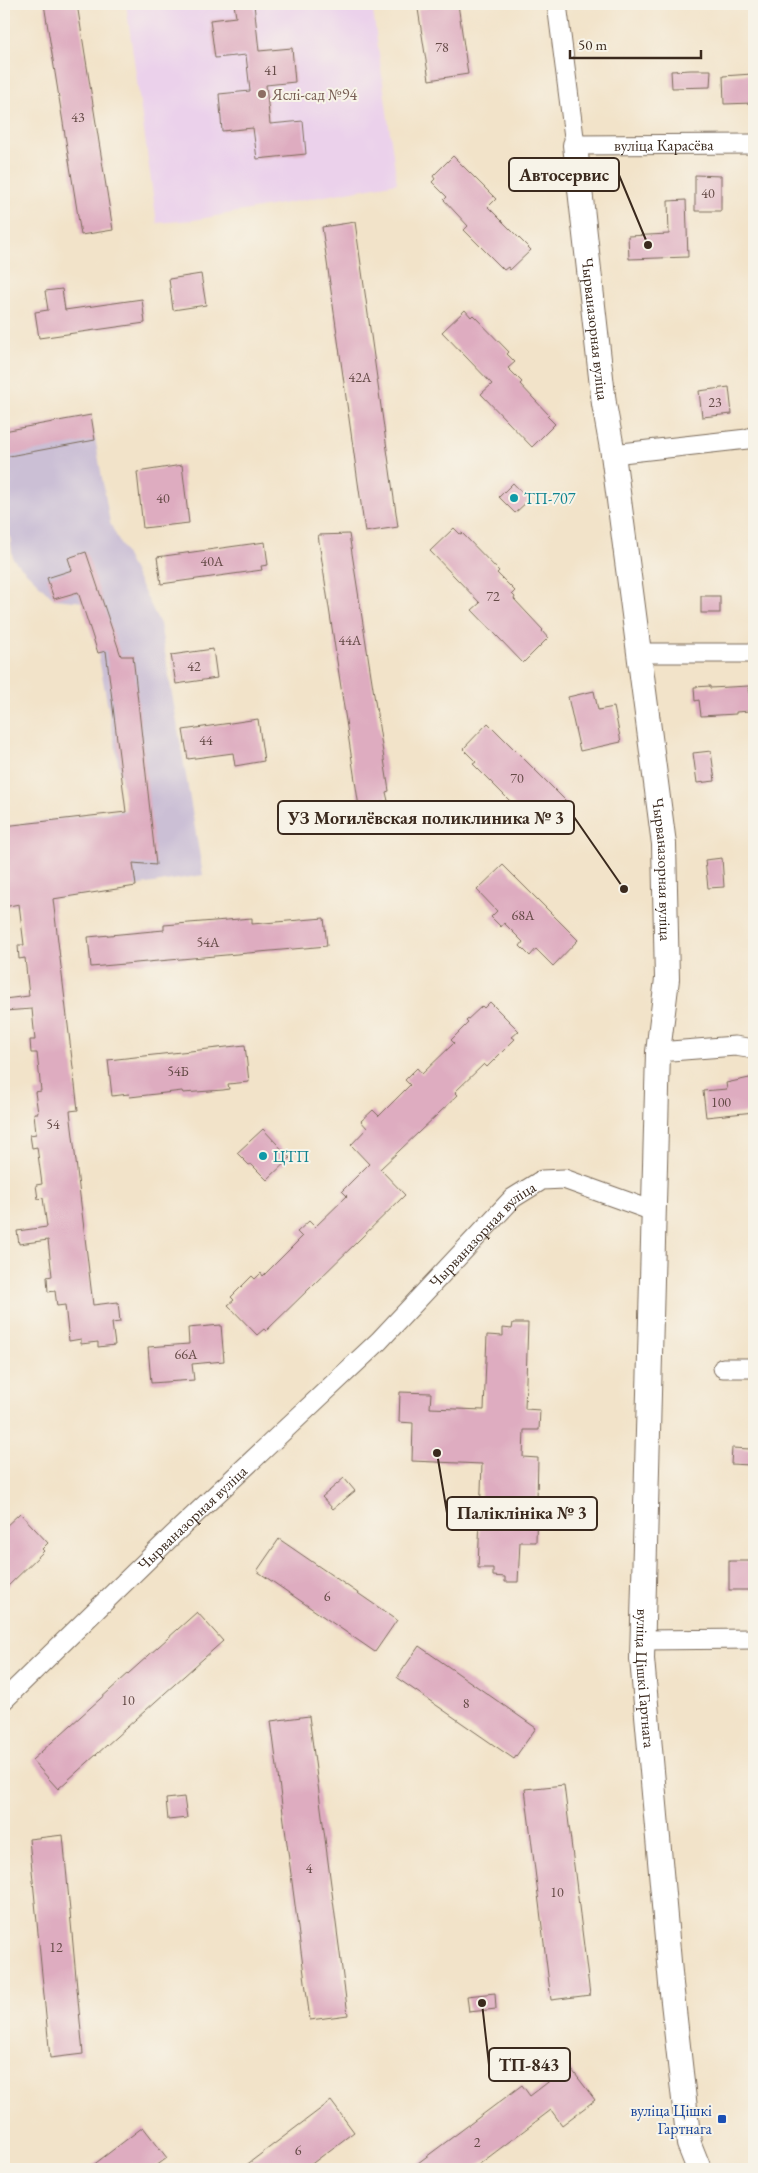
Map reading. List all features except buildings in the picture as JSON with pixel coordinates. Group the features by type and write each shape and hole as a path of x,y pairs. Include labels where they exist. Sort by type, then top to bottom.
{"street":[{"name":"Чырваназорная вуліца","path":"4,1700 179,1529 379,1340 513,1198 542,1180 564,1179 654,1210 658,1052 667,979 664,844 614,454 604,404 557,4"},
{"name":"вуліца Карасёва","path":"575,146 754,144"},
{"path":"614,454 747,440 754,436"},
{"path":"639,653 754,653"},
{"path":"658,1052 735,1046 754,1049"},
{"name":"вуліца Цішкі Гартнага","path":"654,1210 642,1659 671,1984 689,2144 699,2169"},
{"path":"723,1368 754,1368"},
{"path":"642,1640 754,1639"},
{"name":"вуліца Цішкі Гартнага","path":"684,2169 689,2144"}],"shaded area":[{"name":"Яслі-сад №94","path":"126,4 372,4 397,183 194,220 157,223"},
{"path":"91,415 110,523 160,624 203,875 4,907 4,826 127,810 98,653 84,602 54,599 13,559 4,491 4,431"}],"place":[{"name":"Яслі-сад №94","path":"262,94"},
{"name":"Автосервис","path":"648,245"},
{"name":"ТП-707","path":"514,498"},
{"name":"УЗ Могилёвская поликлиника № 3","path":"624,889"},
{"name":"ЦТП","path":"263,1156"},
{"name":"Паліклініка № 3","path":"437,1453"},
{"name":"ТП-843","path":"482,2003"},
{"name":"вуліца Цішкі Гартнага","path":"722,2119"}]}
